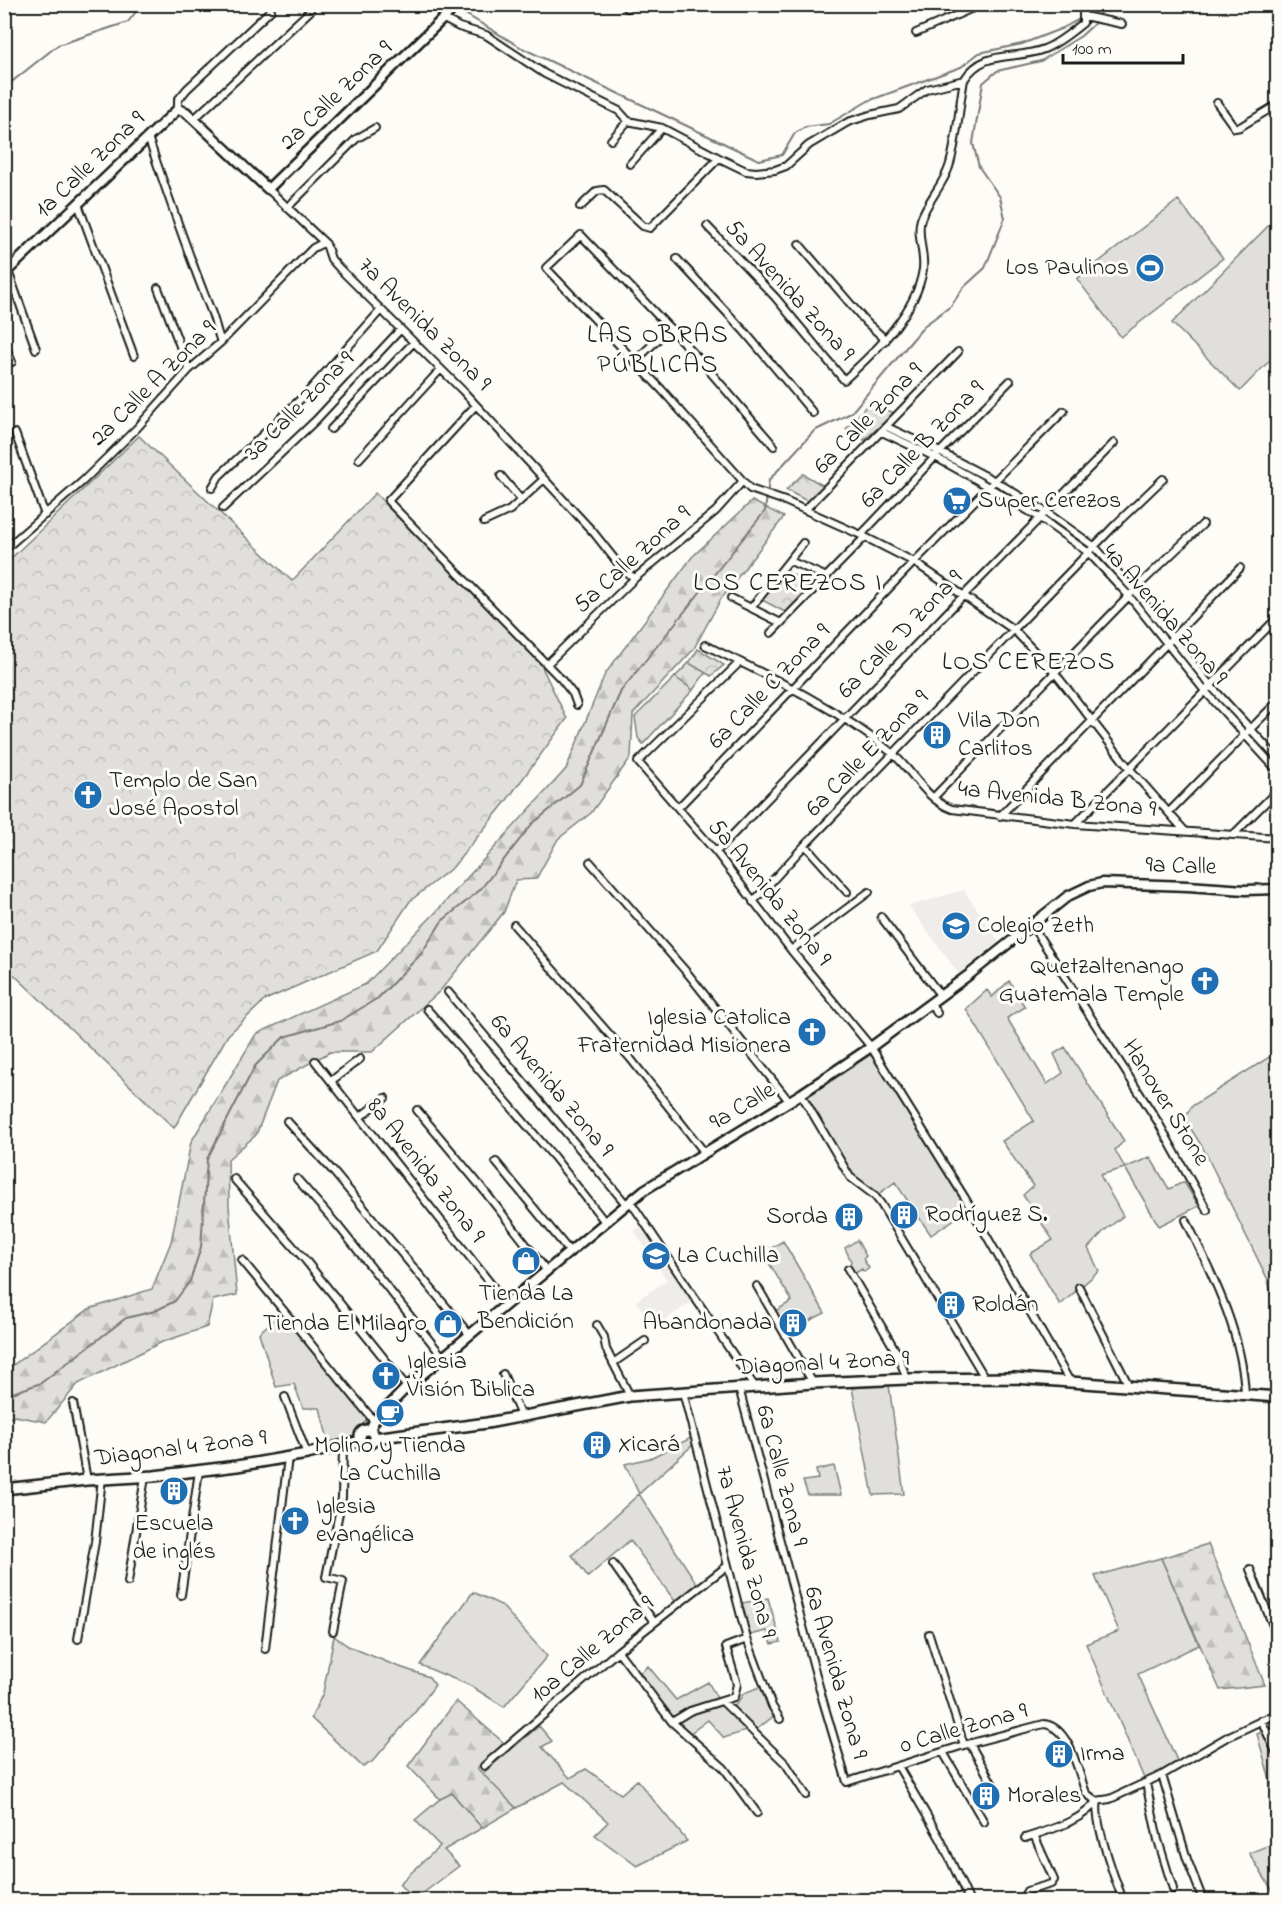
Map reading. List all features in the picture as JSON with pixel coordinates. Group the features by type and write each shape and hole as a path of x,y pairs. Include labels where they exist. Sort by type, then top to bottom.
{"main road":[{"name":"Diagonal 4 Zona 9","path":"4,1490 102,1478 145,1477 237,1466 307,1454 361,1441 367,1444 372,1443 372,1434 487,1423 630,1396 683,1392 813,1383 985,1378 1069,1380 1278,1397"}],"street":[{"name":"2a Calle Zona 9","path":"268,189 458,4"},
{"path":"916,33 982,4"},
{"path":"178,109 178,100 187,89 271,10"},
{"path":"194,119 310,11"},
{"path":"799,244 866,322 886,340 920,282 924,257 920,222 950,164 964,80 971,70 988,60 1045,49 1080,25 1084,13 1122,24"},
{"path":"445,17 459,27 486,35 525,63 619,111 628,121 662,128 751,172 781,168 809,145 848,123 862,117 899,109 927,89 964,80"},
{"path":"1217,103 1235,128 1278,104"},
{"name":"7a Avenida Zona 9","path":"178,109 194,119 326,244 331,259 380,311 476,405 594,533 624,571 634,578"},
{"name":"1a Calle Zona 9","path":"6,273 178,109"},
{"path":"611,140 628,121"},
{"path":"287,208 356,139 375,128"},
{"path":"630,164 662,128"},
{"path":"148,137 174,208 180,235 221,342"},
{"path":"580,207 597,191 604,190 648,228 719,158"},
{"path":"78,204 134,356"},
{"name":"5a Avenida Zona 9","path":"707,226 775,297 844,380 886,340"},
{"path":"774,446 670,328 581,236 546,268 750,489 785,501 914,562 1014,630 1055,673 1129,768 1184,830"},
{"name":"2a Calle A Zona 9","path":"4,550 45,515 137,428 189,370 221,342 313,248 326,244"},
{"path":"677,260 744,331 813,413"},
{"path":"6,273 36,349"},
{"path":"158,288 189,370"},
{"path":"212,488 219,476 307,393 380,311"},
{"path":"635,362 670,328"},
{"name":"3a Calle Zona 9","path":"223,508 316,420 400,330"},
{"path":"4,342 12,362"},
{"path":"331,429 413,343"},
{"name":"6a Calle Zona 9","path":"805,510 958,352"},
{"path":"359,459 440,370"},
{"name":"6a Calle B Zona 9","path":"771,633 827,577 934,457 1010,381"},
{"path":"476,405 388,501 547,664 568,687 577,705"},
{"name":"6a Calle C Zona 9","path":"678,808 914,562 1064,411"},
{"name":"4a Avenida Zona 9","path":"885,429 940,452 995,481 1046,512 1095,547 1134,590 1204,690 1278,771"},
{"name":"4a Avenida Zona 9","path":"885,429 989,486 1040,518 1089,553 1278,759"},
{"path":"15,433 45,515"},
{"name":"6a Calle D Zona 9","path":"716,852 1114,443"},
{"path":"501,476 521,500"},
{"path":"483,522 505,513 544,479"},
{"name":"6a Calle E Zona 9","path":"753,902 893,754 1163,479"},
{"name":"5a Calle Zona 9","path":"547,664 634,578 716,511 742,482"},
{"path":"934,797 1134,590 1203,524"},
{"path":"751,608 803,543"},
{"path":"790,561 827,577"},
{"path":"1000,816 1240,568"},
{"path":"731,598 781,622"},
{"path":"1076,824 1204,690 1278,617"},
{"name":"4a Avenida B Zona 9","path":"705,645 794,689 844,720 893,754 934,797 952,809 1076,824 1278,838"},
{"name":"5a Avenida Zona 9","path":"740,662 639,762 716,852 791,950 871,1047 964,1198 1069,1380"},
{"path":"1169,812 1278,701"},
{"path":"1233,835 1278,790"},
{"path":"805,845 848,892"},
{"path":"590,862 690,975 789,1101"},
{"name":"9a Calle","path":"372,1434 374,1421 407,1387 628,1202 801,1094 871,1047 1068,896 1097,884 1188,886 1263,891 1278,889"},
{"path":"791,950 869,892"},
{"path":"881,917 940,995"},
{"name":"Hanover Stone","path":"1031,924 1158,1122 1207,1210"},
{"path":"514,925 630,1058 705,1153"},
{"name":"6a Avenida Zona 9","path":"448,992 628,1202 755,1387"},
{"path":"930,1003 936,1013"},
{"path":"427,1009 554,1157 605,1222"},
{"path":"331,1081 360,1059"},
{"name":"8a Avenida Zona 9","path":"315,1061 506,1303"},
{"path":"801,1094 850,1177 881,1204 985,1378"},
{"path":"360,1118 385,1098"},
{"path":"417,1110 483,1188 547,1270"},
{"path":"287,1121 332,1170 469,1334"},
{"path":"496,1162 570,1252"},
{"path":"234,1179 306,1261 407,1387"},
{"path":"297,1179 339,1227 443,1356"},
{"path":"1186,1220 1211,1273 1230,1322 1241,1359 1245,1395"},
{"path":"242,1260 374,1421"},
{"path":"848,1269 897,1353 907,1379"},
{"path":"757,1286 813,1383"},
{"path":"1079,1287 1129,1386"},
{"path":"597,1325 630,1396"},
{"path":"614,1363 645,1341"},
{"path":"503,1374 521,1416"},
{"name":"6a Calle Zona 9","path":"739,1388 788,1573"},
{"name":"7a Avenida Zona 9","path":"683,1392 747,1639 772,1706 780,1719"},
{"path":"285,1397 307,1454"},
{"path":"73,1403 87,1480"},
{"path":"333,1631 343,1581 326,1576 342,1498 343,1445"},
{"path":"265,1649 288,1457"},
{"path":"181,1595 199,1471"},
{"path":"128,1582 145,1477"},
{"path":"78,1639 95,1542 102,1478"},
{"path":"613,1564 654,1622"},
{"name":"10a Calle Zona 9","path":"484,1766 618,1651 727,1566"},
{"path":"1250,1569 1278,1638"},
{"name":"6a Avenida Zona 9","path":"788,1573 847,1782"},
{"path":"929,1634 967,1745 998,1792"},
{"path":"672,1722 706,1704 733,1698 737,1690 726,1647 747,1639"},
{"path":"618,1651 672,1722 724,1768 757,1813"},
{"path":"723,1702 786,1764 806,1795"},
{"path":"1024,1838 1063,1824 1085,1812 1097,1801 1146,1783 1227,1737 1278,1713"},
{"path":"1261,1720 1278,1756"},
{"name":"0 Calle Zona 9","path":"847,1782 967,1745 1036,1726 1051,1725 1064,1736 1086,1793 1097,1801"},
{"path":"943,1752 984,1822"},
{"path":"898,1767 941,1840 969,1900"},
{"path":"1162,1775 1203,1900"},
{"path":"1146,1783 1173,1889"},
{"path":"1097,1801 1096,1810 1107,1855 1123,1900"},
{"path":"1025,1900 1024,1896 1027,1892 1051,1884 1054,1880 1034,1835"}],"shaded area":[{"name":"Colegio Zeth","path":"964,890 1001,945 961,977 909,906"},
{"name":"La Cuchilla","path":"642,1226 692,1302 654,1327 636,1301 667,1280 634,1231"}],"green space":[{"name":"Los Paulinos","path":"1178,200 1223,258 1121,337 1077,279"},
{"path":"1275,219 1278,221 1277,353 1240,391 1172,323"},
{"path":"868,404 895,413 864,440 846,429"},
{"path":"139,436 292,581 375,493 539,661 567,719 504,804 453,867 410,901 377,951 265,1000 228,1035 174,1128 4,965 5,564"},
{"path":"803,474 824,486 809,502 786,490"},
{"path":"752,501 784,517 721,599 693,650 633,714 631,757 591,813 558,839 536,879 516,880 504,912 440,991 372,1052 330,1052 277,1081 256,1135 228,1159 229,1206 237,1295 213,1300 207,1327 162,1342 78,1384 46,1422 15,1416 5,1420 5,1371 89,1309 152,1289 171,1242 191,1142 256,1034 366,984 436,912 566,769 605,674 692,557"},
{"path":"787,572 814,584 787,613 762,600"},
{"path":"698,649 724,665 711,676 689,663"},
{"path":"689,663 706,672 693,690 675,677"},
{"path":"675,677 693,690 643,744 638,738 635,717"},
{"path":"1009,981 1025,1007 1007,1018 1047,1084 1063,1073 1054,1054 1065,1047 1124,1141 1115,1150 1125,1168 1100,1175 1123,1216 1088,1248 1099,1271 1060,1305 1030,1254 1053,1240 1023,1195 1033,1186 1002,1141 1034,1121 966,1009 987,990 992,997"},
{"path":"870,1051 968,1210 931,1235 895,1182 877,1195 853,1178 805,1096"},
{"path":"1277,1052 1277,1322 1268,1280 1203,1148 1184,1118 1192,1106"},
{"path":"1150,1157 1169,1189 1184,1182 1199,1206 1159,1226 1125,1168"},
{"path":"857,1240 866,1256 863,1259 869,1268 852,1275 848,1269 851,1261 845,1248"},
{"path":"783,1241 825,1313 803,1324 799,1314 779,1325 772,1313 792,1301 763,1253"},
{"path":"281,1313 367,1419 354,1438 329,1444 320,1408 303,1408 294,1384 276,1387 259,1333"},
{"path":"889,1385 904,1494 873,1495 852,1388"},
{"path":"695,1436 696,1442 639,1494 625,1464 650,1458"},
{"path":"834,1466 841,1495 808,1495 803,1481 818,1479 816,1470"},
{"path":"639,1494 699,1587 677,1604 630,1540 588,1577 572,1555"},
{"path":"1208,1544 1265,1685 1220,1690 1161,1558"},
{"path":"1161,1558 1199,1645 1138,1674 1179,1765 1146,1783 1086,1644 1119,1631 1095,1576"},
{"path":"473,1592 501,1605 547,1656 504,1707 471,1686 420,1665"},
{"path":"768,1598 781,1642 772,1644 767,1631 746,1636 737,1604"},
{"path":"334,1636 348,1646 429,1677 435,1685 372,1762 363,1767 311,1718 323,1693"},
{"path":"648,1666 676,1700 708,1682 718,1700 672,1720 637,1675"},
{"path":"762,1686 774,1716 757,1729 734,1707 744,1693"},
{"path":"456,1701 504,1743 477,1768 516,1808 482,1828 452,1793 440,1799 408,1766"},
{"path":"721,1704 749,1730 724,1738 708,1720 689,1734 675,1722 684,1715"},
{"path":"539,1726 552,1741 542,1747 570,1778 586,1769 621,1794 637,1780 687,1841 637,1866 595,1835 608,1822 564,1782 516,1808 482,1774"},
{"path":"1262,1732 1277,1764 1277,1804 1257,1734"},
{"path":"452,1793 482,1828 444,1850 459,1866 414,1900 399,1884 440,1846 415,1820 440,1799"},
{"path":"1277,1842 1277,1898 1249,1853"}],"waterway":[{"path":"4,88 58,45 128,22 142,4"},
{"path":"1086,15 1104,5"},
{"path":"4,1396 41,1383 126,1318 155,1311 175,1301 190,1281 201,1247 207,1159 255,1066 284,1037 340,1021 378,998 421,954 442,921 480,890 532,824 580,785 621,691 765,511 769,480 814,431 851,413 925,325 951,306 963,288 985,268 1005,218 1000,197 979,167 973,143 983,83 997,71 1041,61 1081,36 1094,24 1104,5"},
{"path":"458,6 467,15 522,48 759,160 782,155 795,133 805,127 829,124 868,101 961,67 979,53 1022,44 1063,28 1081,18"}],"place":[{"name":"Los Paulinos","path":"1150,268"},
{"name":"Super Cerezos","path":"957,501"},
{"name":"Vila Don Carlitos","path":"937,735"},
{"name":"Templo de San José Apostol","path":"88,795"},
{"name":"Colegio Zeth","path":"956,926"},
{"name":"Quetzaltenango Guatemala Temple","path":"1205,981"},
{"name":"Iglesia Catolica Fraternidad Misionera","path":"812,1032"},
{"name":"Rodríguez S.","path":"904,1215"},
{"name":"Sorda","path":"849,1217"},
{"name":"La Cuchilla","path":"656,1256"},
{"name":"Tienda La Bendición","path":"526,1261"},
{"name":"Roldán","path":"951,1305"},
{"name":"Abandonada","path":"793,1323"},
{"name":"Tienda El Milagro","path":"448,1324"},
{"name":"Iglesia Visión Biblica","path":"386,1376"},
{"name":"Molino y Tienda La Cuchilla","path":"390,1413"},
{"name":"Xicará","path":"597,1445"},
{"name":"Escuela de inglés","path":"174,1491"},
{"name":"Iglesia evangélica","path":"295,1521"},
{"name":"Irma","path":"1059,1754"},
{"name":"Morales","path":"986,1796"}],"district":[{"name":"LAS OBRAS PÚBLICAS","path":"658,351"},
{"name":"LOS CEREZOS I","path":"788,584"},
{"name":"LOS CEREZOS","path":"1029,663"}]}
